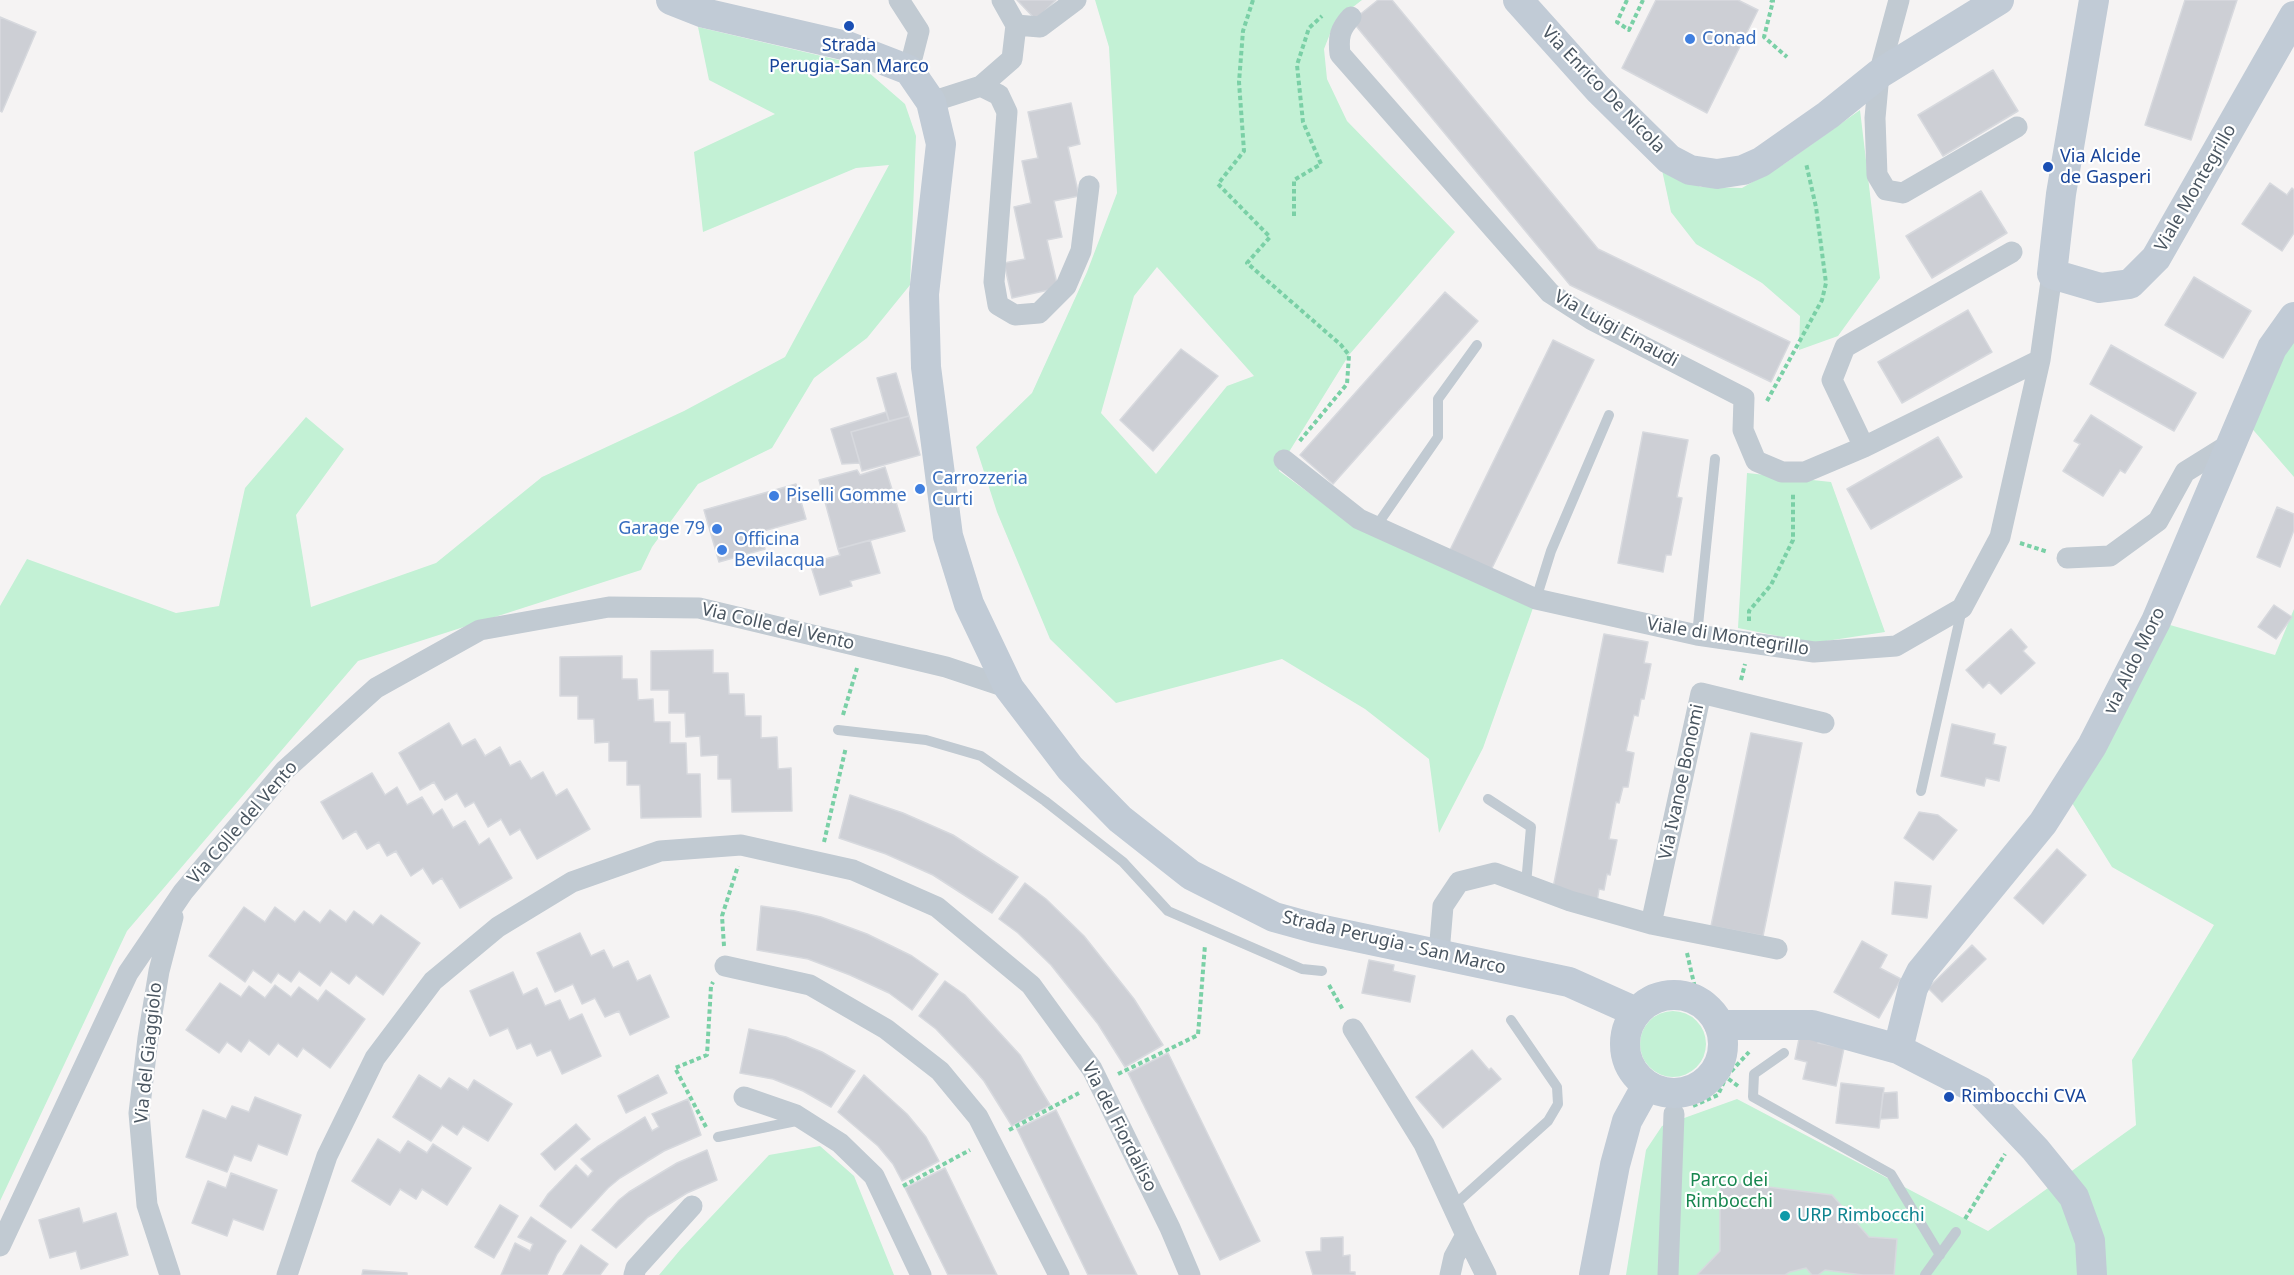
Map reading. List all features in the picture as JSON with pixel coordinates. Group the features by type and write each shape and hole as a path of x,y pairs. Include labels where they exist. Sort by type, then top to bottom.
{"street":[{"path":"671,0 704,13 847,46 909,70 919,31 899,0"},
{"path":"931,102 981,86 1012,59 1016,25 1002,0"},
{"path":"1016,25 1040,27 1076,0"},
{"name":"Via Enrico De Nicola","path":"1518,0 1598,89 1669,159 1690,170 1717,174 1743,170 1761,162 1799,136 1879,74 1999,0"},
{"path":"1899,0 1879,74 1875,118 1876,175 1886,189 1903,193 2017,127"},
{"path":"1962,608 2000,537 2040,360 2061,194 2094,0"},
{"name":"Via Luigi Einaudi","path":"1351,16 1341,28 1338,41 1340,54 1550,293 1592,320 1744,398 1743,430 1756,461 1782,472"},
{"name":"Viale Montegrillo","path":"2052,274 2100,288 2130,284 2156,258 2294,16"},
{"name":"Strada Perugia - San Marco","path":"909,70 931,102 941,144 924,294 926,367 948,536 969,604 1009,688 1070,768 1120,819 1191,875 1274,917 1314,928 1569,982 1636,1012"},
{"path":"981,86 999,95 1007,112 994,282 998,305 1015,315 1039,313 1066,286 1081,251 1089,186"},
{"path":"1864,447 1832,380 1845,347 2012,252"},
{"name":"via Aldo Moro","path":"1898,1049 1908,1003 1921,972 2043,823 2092,746 2156,621 2271,348 2294,317"},
{"path":"1782,472 1804,472 1864,447 2040,360"},
{"path":"2067,558 2110,556 2158,521 2185,472 2230,444"},
{"name":"Viale di Montegrillo","path":"1284,460 1359,519 1375,528 1536,599 1697,635 1814,652 1896,645 1962,608"},
{"name":"Via Colle del Vento","path":"0,1246 128,973 177,902 285,770 376,688 480,630 609,607 699,608 946,667 1009,688"},
{"name":"Via Ivanoe Bonomi","path":"1651,924 1701,693 1824,723"},
{"name":"Via del Fiordaliso","path":"287,1275 327,1156 375,1058 433,981 498,927 572,882 660,852 744,845 853,870 937,907 1031,985 1092,1069 1170,1228 1190,1275"},
{"path":"1438,953 1443,906 1459,882 1495,873 1570,901 1651,924 1777,949"},
{"name":"Via del Giaggiolo","path":"170,1275 147,1205 139,1113 159,971 177,902"},
{"path":"725,966 810,985 886,1029 940,1071 978,1118 1059,1275"},
{"path":"1665,995 1682,995 1698,1001 1711,1011 1719,1025 1723,1040 1716,1070 1692,1089 1677,1093 1661,1091 1647,1085 1635,1073 1627,1059 1624,1042 1627,1026 1636,1012 1649,1001 1665,995"},
{"path":"1719,1025 1812,1025 1898,1049 1980,1091 2035,1149 2074,1197 2090,1241 2092,1275"},
{"path":"1353,1029 1424,1144 1486,1275"},
{"path":"1594,1275 1615,1165 1627,1121 1647,1085"},
{"path":"744,1097 796,1114 840,1143 874,1176 921,1275"},
{"path":"1668,1275 1674,1114"},
{"path":"634,1275 636,1268 692,1206"},
{"path":"1450,1275 1454,1257 1466,1235"}],"lane":[{"path":"1375,528 1438,437 1438,399 1477,345"},
{"path":"1536,599 1551,551 1609,416"},
{"path":"1697,635 1715,459"},
{"path":"1921,791 1962,608"},
{"path":"838,730 926,740 981,756 1045,801 1123,862 1168,911 1302,969 1322,971"},
{"path":"1488,799 1532,827 1526,884"},
{"path":"1452,1207 1548,1121 1558,1104 1557,1087 1511,1020"},
{"path":"1784,1053 1754,1074 1753,1097 1892,1174 1940,1255"},
{"path":"718,1137 804,1119"},
{"path":"1925,1275 1956,1232"}],"path":[{"path":"1253,0 1243,31 1239,82 1244,151 1218,184 1270,237 1247,263 1341,345 1349,355 1347,384 1284,460"},
{"path":"1627,0 1617,22 1629,30 1643,0"},
{"path":"1770,0 1773,2 1764,37 1787,57"},
{"path":"1294,216 1294,180 1321,164 1303,122 1297,65 1310,28 1323,14"},
{"path":"1747,439 1822,300 1826,282 1816,207 1799,136"},
{"path":"1736,701 1750,643 1749,611 1771,585 1793,540 1793,492 1782,472"},
{"path":"2000,537 2067,558"},
{"path":"819,862 847,748 838,730 863,647"},
{"path":"707,1130 675,1068 707,1055 711,986 725,966 722,916 744,845"},
{"path":"884,1197 1099,1083 1198,1035 1206,929"},
{"path":"1681,929 1698,1001"},
{"path":"1956,1232 2009,1148"}],"green space":[{"path":"1095,0 1362,0 1335,21 1324,49 1327,79 1347,121 1455,232 1349,355 1284,460 1281,456 1279,471 1353,525 1533,608 1483,748 1439,833 1429,759 1365,709 1282,659 1116,703 1050,639 997,512 976,447 1032,393 1087,272 1117,193 1109,47","holes":["1157,267 1254,376 1227,386 1156,474 1101,413 1134,296"]},
{"path":"698,27 860,65 905,104 916,136 910,285 867,338 814,378 772,448 698,484 652,547 641,570 358,661 127,931 0,1201 0,606 27,559 176,613 219,606 245,488 306,417 344,449 296,515 311,607 436,563 542,477 684,411 785,357 889,165 856,168 703,232 694,152 775,114 709,80"},
{"path":"1860,110 1880,278 1838,336 1799,350 1800,316 1762,283 1696,244 1671,212 1662,170 1701,187 1742,188 1784,164"},
{"path":"2294,317 2294,477 2242,417"},
{"path":"1747,473 1831,482 1885,632 1813,643 1738,628"},
{"name":"Parco dei Rimbocchi","path":"2294,609 2294,1275 1626,1275 1646,1150 1662,1126 1737,1099 1988,1231 2136,1125 2132,1060 2214,925 2112,867 2064,790 2156,621 2275,655"},
{"path":"1666,1011 1680,1011 1692,1016 1701,1025 1706,1044 1704,1057 1697,1068 1680,1077 1666,1077 1654,1072 1645,1063 1640,1051 1640,1037 1645,1025 1654,1016"},
{"path":"820,1146 854,1176 894,1275 659,1275 769,1155"}],"building":[{"path":"1017,0 1056,0 1036,20"},
{"path":"1378,0 1392,0 1598,249 1790,342 1771,382 1570,285 1352,21"},
{"name":"Conad","path":"1656,0 1738,0 1758,10 1707,113 1622,68"},
{"path":"2185,0 2237,0 2191,140 2145,125"},
{"path":"0,17 36,32 2,112 0,111"},
{"path":"1993,70 2018,111 1943,156 1918,115"},
{"path":"1071,103 1080,144 1068,147 1079,196 1054,201 1062,237 1047,240 1058,288 1012,298 1004,263 1025,259 1014,207 1031,203 1022,161 1038,158 1028,112"},
{"path":"2270,183 2287,195 2292,188 2294,190 2294,233 2282,251 2242,224"},
{"path":"1981,191 2007,233 1932,278 1906,236"},
{"path":"2194,277 2251,311 2223,358 2165,325"},
{"path":"1445,292 1478,321 1333,484 1300,455"},
{"path":"1968,310 1992,352 1902,403 1878,362"},
{"path":"1553,340 1594,360 1491,570 1450,550"},
{"path":"2111,345 2196,393 2174,431 2090,384"},
{"path":"1181,349 1218,376 1153,451 1120,420"},
{"path":"896,373 909,416 889,421 877,378"},
{"path":"886,412 889,421 851,432 860,463 842,464 831,429"},
{"path":"2091,415 2142,447 2125,473 2120,470 2103,496 2063,471 2080,444 2074,441"},
{"path":"909,416 920,455 862,471 851,432"},
{"path":"1643,432 1688,440 1677,497 1682,498 1671,555 1666,555 1663,572 1618,563"},
{"path":"1938,437 1962,477 1871,529 1847,489"},
{"path":"885,467 905,531 838,549 819,480 857,470 860,475"},
{"path":"796,484 806,519 760,532 765,549 719,562 704,510"},
{"path":"2277,507 2294,514 2294,530 2280,567 2257,557"},
{"path":"870,540 880,573 850,581 852,586 820,595 810,563 840,555 838,549"},
{"path":"2274,605 2292,617 2276,639 2258,627"},
{"path":"2011,629 2027,647 2023,651 2035,663 2001,694 1989,682 1983,688 1966,670"},
{"path":"1604,634 1648,642 1644,663 1651,664 1644,699 1641,699 1638,716 1634,715 1626,751 1634,753 1628,787 1623,787 1619,803 1616,802 1609,839 1617,840 1610,875 1607,874 1604,890 1599,889 1597,902 1552,893"},
{"path":"713,650 713,673 728,673 729,694 744,694 745,716 761,716 761,738 777,737 778,769 791,768 792,811 732,812 731,779 718,779 718,755 701,756 700,736 686,737 685,713 669,713 669,690 651,690 651,651"},
{"path":"622,656 622,679 637,679 638,700 653,699 654,722 670,722 670,743 686,743 687,774 700,774 701,817 641,818 640,785 627,785 627,761 609,761 609,742 595,743 594,719 578,719 578,696 560,696 560,657"},
{"path":"449,723 462,746 475,739 485,756 500,747 510,766 520,761 531,779 543,772 556,796 567,789 590,829 537,859 520,829 510,835 501,819 488,827 474,802 465,807 457,793 445,800 434,782 420,790 399,753"},
{"path":"1952,724 1995,734 1993,744 2006,747 1999,781 1986,778 1984,786 1941,776"},
{"path":"1751,733 1802,743 1763,936 1711,926"},
{"path":"372,773 385,795 397,787 407,805 422,797 433,815 442,809 453,828 465,821 479,845 489,838 512,878 460,908 442,878 433,884 423,868 411,876 396,851 387,856 379,842 367,849 356,831 343,839 321,802"},
{"path":"850,795 903,813 953,835 1018,877 992,913 933,875 886,854 839,838"},
{"path":"1919,812 1938,815 1957,830 1933,860 1904,838"},
{"path":"2057,849 2086,875 2043,924 2014,898"},
{"path":"1895,882 1931,886 1927,918 1892,914"},
{"path":"1025,883 1046,899 1084,936 1134,999 1163,1045 1125,1067 1098,1024 1051,965 1018,933 999,919"},
{"path":"761,906 821,917 867,934 912,956 938,974 912,1010 889,993 850,975 808,959 757,950"},
{"path":"244,907 265,922 275,907 295,922 304,911 320,923 330,910 346,922 354,911 373,925 381,915 420,943 383,995 356,975 349,984 331,971 320,986 299,971 291,982 278,973 271,983 253,970 245,982 209,956"},
{"path":"580,933 591,956 604,950 613,968 628,961 637,981 650,975 669,1017 630,1035 619,1011 605,1017 595,998 582,1004 573,984 555,992 537,953"},
{"path":"1862,941 1887,955 1880,968 1901,979 1879,1018 1834,992"},
{"path":"1972,945 1986,959 1942,1002 1928,988"},
{"path":"1369,960 1394,965 1393,971 1415,976 1410,1002 1362,993"},
{"path":"513,972 523,995 537,988 545,1006 560,1000 569,1020 582,1014 601,1056 562,1074 551,1050 537,1056 531,1043 517,1049 508,1028 490,1036 470,991"},
{"path":"945,981 965,995 1020,1055 1050,1105 1012,1126 984,1081 936,1029 919,1016"},
{"path":"220,983 241,997 249,986 265,998 275,985 291,997 299,987 318,1001 326,990 365,1019 330,1068 303,1048 297,1057 278,1043 269,1055 249,1040 241,1052 227,1042 219,1053 186,1030"},
{"path":"749,1029 786,1037 822,1052 855,1071 831,1107 803,1091 773,1079 740,1073"},
{"path":"1800,1034 1819,1038 1818,1043 1844,1048 1836,1086 1803,1079 1807,1062 1795,1059"},
{"path":"1472,1050 1489,1070 1491,1068 1501,1079 1443,1128 1416,1097"},
{"path":"1168,1053 1260,1241 1220,1260 1128,1073"},
{"path":"419,1075 441,1089 449,1078 468,1090 474,1080 512,1104 488,1141 463,1126 457,1135 442,1125 431,1141 393,1117"},
{"path":"658,1075 667,1093 626,1113 618,1096"},
{"path":"864,1075 907,1114 926,1137 939,1161 902,1181 893,1164 878,1146 838,1112"},
{"path":"1841,1083 1884,1088 1879,1128 1836,1123"},
{"path":"1897,1092 1898,1118 1880,1119 1883,1093"},
{"path":"255,1097 301,1115 287,1155 258,1144 251,1161 234,1155 227,1172 186,1157 203,1110 226,1119 232,1106 249,1112"},
{"path":"688,1099 701,1135 664,1151 620,1178 571,1228 540,1206 548,1194 576,1165 588,1177 593,1171 581,1159 597,1147 645,1117 652,1131 659,1127 652,1114"},
{"path":"1056,1110 1137,1275 1088,1275 1017,1129"},
{"path":"576,1124 590,1139 555,1170 541,1154"},
{"path":"378,1139 400,1153 408,1141 427,1153 433,1144 471,1168 447,1205 422,1189 416,1199 400,1189 390,1205 352,1181"},
{"path":"707,1150 717,1180 687,1193 648,1217 616,1248 592,1230 629,1192 677,1163"},
{"path":"945,1168 997,1275 948,1275 905,1188"},
{"path":"231,1173 277,1190 263,1230 233,1219 227,1236 192,1223 208,1181 226,1188"},
{"name":"URP Rimbocchi","path":"1720,1181 1832,1195 1869,1237 1897,1239 1894,1275 1863,1275 1825,1270 1818,1275 1812,1275 1806,1268 1785,1275 1697,1275 1720,1251"},
{"path":"500,1205 518,1216 494,1258 475,1247"},
{"path":"79,1208 83,1223 116,1213 128,1255 81,1269 76,1251 50,1258 39,1220"},
{"path":"531,1217 566,1241 547,1275 501,1275 515,1243 530,1251 533,1244 518,1237"},
{"path":"1343,1237 1343,1256 1350,1255 1350,1272 1355,1272 1355,1275 1313,1275 1306,1252 1321,1251 1321,1238"},
{"path":"581,1245 608,1264 600,1275 563,1275"},
{"path":"363,1270 407,1273 407,1275 362,1275"}],"place":[{"name":"Strada Perugia-San Marco","path":"849,26"},
{"name":"Conad","path":"1690,39"},
{"name":"Via Alcide de Gasperi","path":"2048,167"},
{"name":"Carrozzeria Curti","path":"920,489"},
{"name":"Piselli Gomme","path":"774,496"},
{"name":"Garage 79","path":"717,529"},
{"name":"Officina Bevilacqua","path":"722,550"},
{"name":"Rimbocchi CVA","path":"1949,1097"},
{"name":"URP Rimbocchi","path":"1785,1216"}]}
